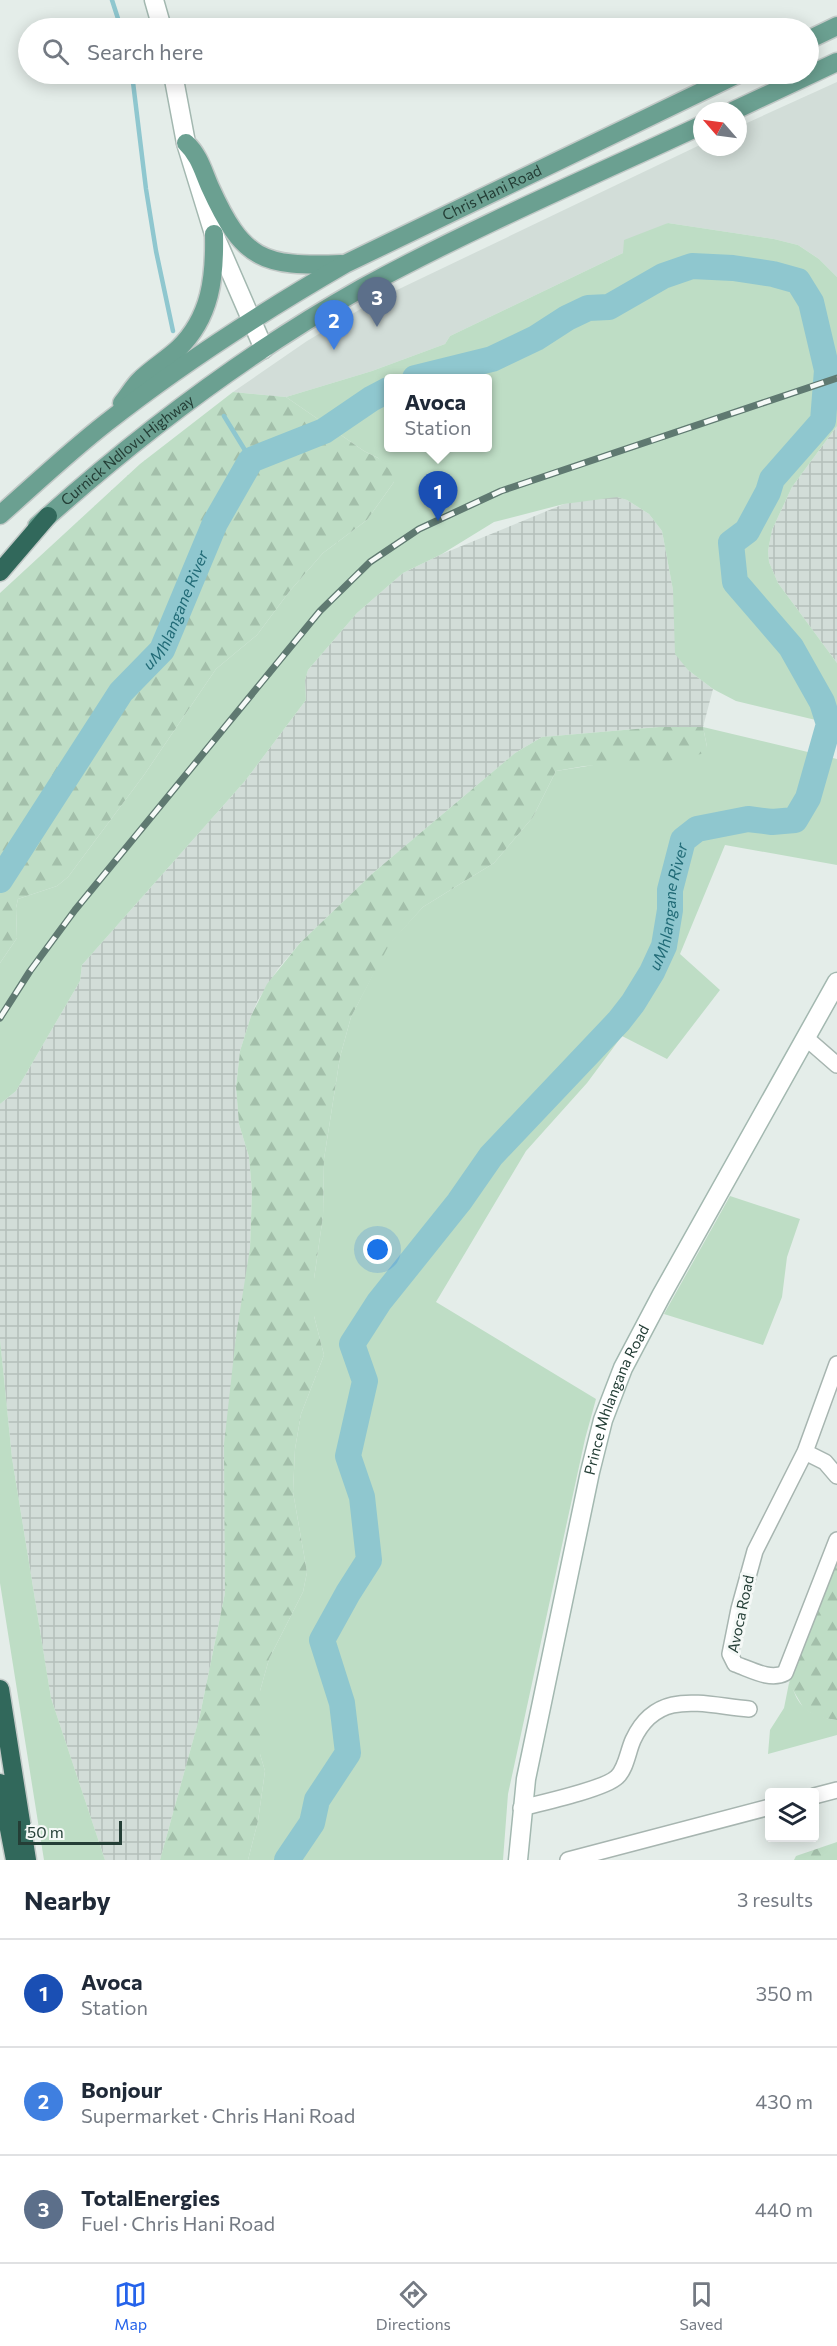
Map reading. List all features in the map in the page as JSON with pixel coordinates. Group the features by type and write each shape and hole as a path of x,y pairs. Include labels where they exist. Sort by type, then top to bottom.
{"highway":[{"path":"0,572 48,516"},
{"path":"0,1689 27,1860"},
{"path":"0,1783 15,1860"}],"main road":[{"path":"819,35 837,26"},
{"path":"819,70 837,62"},
{"name":"Chris Hani Road","path":"251,320 345,264 717,84"},
{"path":"747,104 790,84"},
{"name":"Chris Hani Road","path":"264,349 389,274 693,129"},
{"path":"186,143 198,157 230,227 244,245 263,258 284,263 303,266 345,264"},
{"path":"106,423 139,382 191,335 202,318 214,279 214,234"},
{"name":"Curnick Ndlovu Highway","path":"0,515 106,423 153,387 251,320"},
{"name":"Curnick Ndlovu Highway","path":"0,559 80,487 182,404 264,349"}],"street":[{"path":"154,0 159,18"},
{"path":"175,84 186,143 214,234 264,349"},
{"name":"Prince Mhlangana Road","path":"518,1860 522,1808 590,1472 603,1420 623,1368 661,1296 837,982"},
{"path":"806,1038 837,1065"},
{"name":"Avoca Road","path":"837,1364 805,1452 755,1551 739,1609 730,1654 735,1664 767,1675 777,1676 786,1673 837,1540"},
{"path":"805,1452 825,1462 837,1476"},
{"path":"522,1808 573,1794 616,1778 639,1727 647,1716 658,1708 675,1704 749,1709"},
{"path":"819,1795 837,1790"},
{"path":"567,1860 765,1809"}],"shaded area":[{"path":"837,82 837,277 819,259 798,245 774,239 668,223 623,253 450,336 445,344 372,371 286,397 233,392 307,341 374,301 693,148 693,156 747,156 747,123"},
{"path":"837,426 837,663 778,583 769,562 768,551 772,530 792,487"},
{"path":"602,497 627,500 649,514 662,531 688,670 713,689 703,727 659,727 542,737 515,753 373,873 300,943 278,969 258,1000 240,1051 236,1087 239,1124 249,1157 252,1191 250,1248 226,1522 225,1593 200,1715 160,1860 105,1860 51,1698 12,1458 0,1339 0,1104 16,1091 80,981 82,965 245,781 306,700 305,680 308,670 357,613 403,573 442,554 564,504"}],"green space":[{"path":"668,223 774,239 798,245 819,259 837,277 837,426 792,487 772,530 768,551 769,562 778,583 837,663 837,725 736,701 713,689 688,670 675,654 673,590 662,531 649,514 627,500 617,497 564,504 494,522 442,554 403,573 357,613 308,670 305,680 306,700 245,781 82,965 80,981 16,1091 0,1104 0,963 17,938 18,899 57,886 68,877 144,775 216,669 257,635 289,592 323,553 367,520 394,482 378,458 364,451 286,397 372,371 445,344 450,336 623,253 624,240"},
{"path":"233,392 286,397 364,451 378,458 393,473 394,482 367,520 323,553 289,592 257,635 216,669 144,775 68,877 57,886 18,899 17,938 0,963 0,593 140,464"},
{"path":"659,727 703,727 707,747 701,754 664,762 585,766 556,771 533,817 494,863 423,907 389,945 351,1017 340,1057 324,1159 323,1216 314,1279 314,1316 324,1355 301,1414 295,1449 293,1492 307,1572 303,1592 269,1659 260,1691 260,1754 265,1771 258,1821 248,1860 160,1860 200,1715 225,1593 224,1444 236,1336 250,1248 252,1191 249,1157 239,1124 236,1087 240,1051 251,1016 267,984 300,943 373,873 515,753 542,737"},
{"path":"703,727 837,759 837,865 725,845 680,954 720,990 667,1059 622,1036 587,1083 526,1151 436,1302 596,1399 585,1439 508,1794 503,1860 248,1860 258,1821 265,1771 260,1754 260,1691 269,1659 303,1592 307,1572 293,1492 295,1449 301,1414 324,1355 314,1316 314,1279 323,1216 324,1159 340,1057 351,1017 388,945 423,907 494,863 533,817 556,771 707,747"},
{"path":"730,1196 800,1219 787,1257 782,1297 763,1345 664,1314"},
{"path":"0,1339 12,1458 51,1698 105,1860 44,1860 0,1583"},
{"path":"837,1560 837,1720 818,1717 804,1709 789,1683"},
{"path":"789,1683 801,1705 806,1709 837,1720 837,1735 768,1754 770,1730 784,1708"},
{"path":"837,1842 837,1860 794,1860 796,1856"}],"waterway":[{"path":"112,0 118,18"},
{"path":"133,84 146,189 173,331"},
{"name":"uMhlangane River","path":"287,1860 312,1823 317,1800 348,1753 342,1703 322,1640 369,1560 362,1497 348,1456 365,1381 352,1344 379,1302 459,1202 491,1156 619,1021 633,1003 652,972 664,946 670,910 670,890 683,840 697,829 748,819 772,822 795,820 808,798 829,724 822,702 791,647 735,582 731,543 747,531 768,492 772,479 823,421 827,370 811,302 798,281 773,274 733,268 692,266 663,276 609,307 588,308 567,318 536,338 492,359 431,374"},
{"name":"uMhlangane River","path":"0,880 121,692 162,650 215,523 251,460 324,431 384,392"},
{"path":"224,416 251,460"}],"railway":[{"path":"0,1018 30,971 75,910 320,611 370,562 419,529 501,491 837,378"}],"place":[{"name":"TotalEnergies","path":"377,327"},
{"name":"Bonjour","path":"334,350"},
{"name":"Avoca","path":"438,521"}]}
